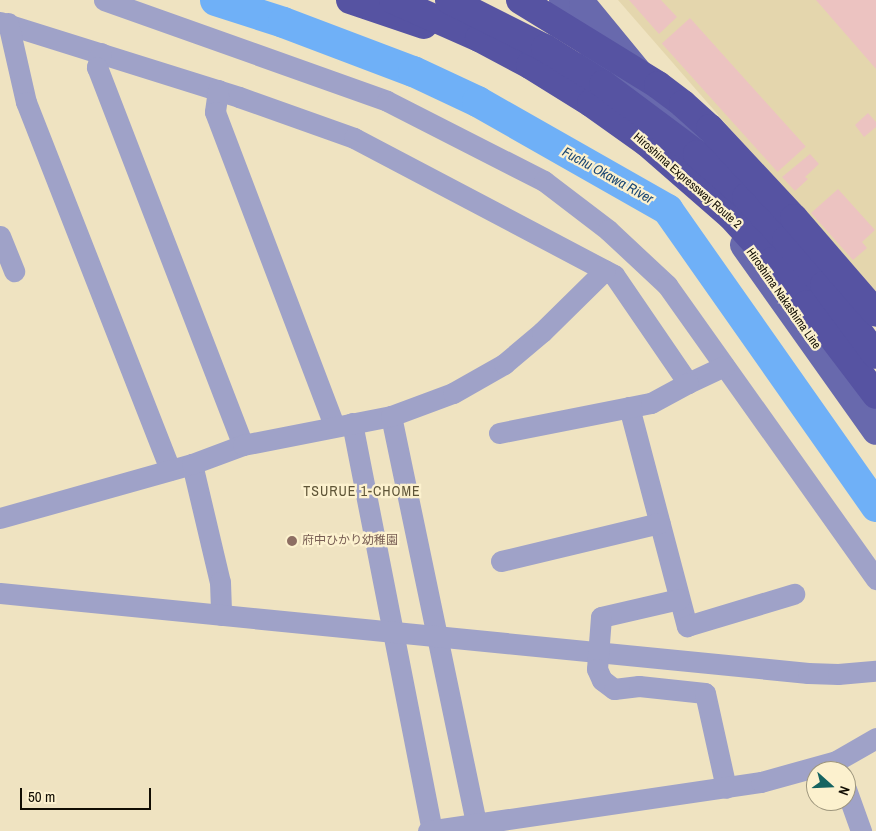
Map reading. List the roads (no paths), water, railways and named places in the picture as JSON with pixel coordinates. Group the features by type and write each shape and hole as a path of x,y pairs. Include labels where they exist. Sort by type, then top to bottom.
{"highway":[{"path":"350,0 461,39 600,103 665,142"},
{"name":"Hiroshima Expressway Route 2","path":"393,0 479,38 530,65 591,103 647,143 731,216 772,261 824,325 876,395"},
{"name":"Hiroshima Expressway Route 2","path":"449,0 545,48 603,84 697,154 746,197 786,240 824,285 876,355"},
{"path":"520,0 658,84 683,104 710,128 794,218 876,313"}],"main road":[{"name":"Hiroshima Nakashima Line","path":"563,0 604,65 749,251 876,431"},
{"path":"579,0 876,359"}],"street":[{"path":"104,0 387,101 544,181 608,230 667,285 876,579"},
{"path":"4,23 218,90 354,138 605,270 614,275 688,383"},
{"path":"4,23 26,102 170,470"},
{"path":"101,53 97,67 243,445"},
{"path":"218,90 215,112 343,424 394,632 432,830"},
{"path":"0,236 14,271"},
{"path":"0,518 192,464 243,445 391,416 453,393 504,364 542,332 605,270"},
{"path":"499,433 651,402 724,366"},
{"path":"629,407 686,626 794,594"},
{"path":"391,416 476,824"},
{"path":"192,464 220,582 221,615"},
{"path":"501,561 659,523"},
{"path":"0,593 808,673 876,671"},
{"path":"679,599 601,617 597,669 602,680 614,689 639,686 705,694 726,788"},
{"path":"845,761 876,738"},
{"path":"428,831 726,788 806,773"},
{"path":"855,811 862,831"}],"waterway":[{"name":"Fuchu Okawa River","path":"215,0 283,22 413,71 477,101 667,209 876,506"}],"place":[{"name":"府中ひかり幼稚園","path":"292,541"}],"district":[{"name":"TSURUE 1-CHOME","path":"362,491"}]}
